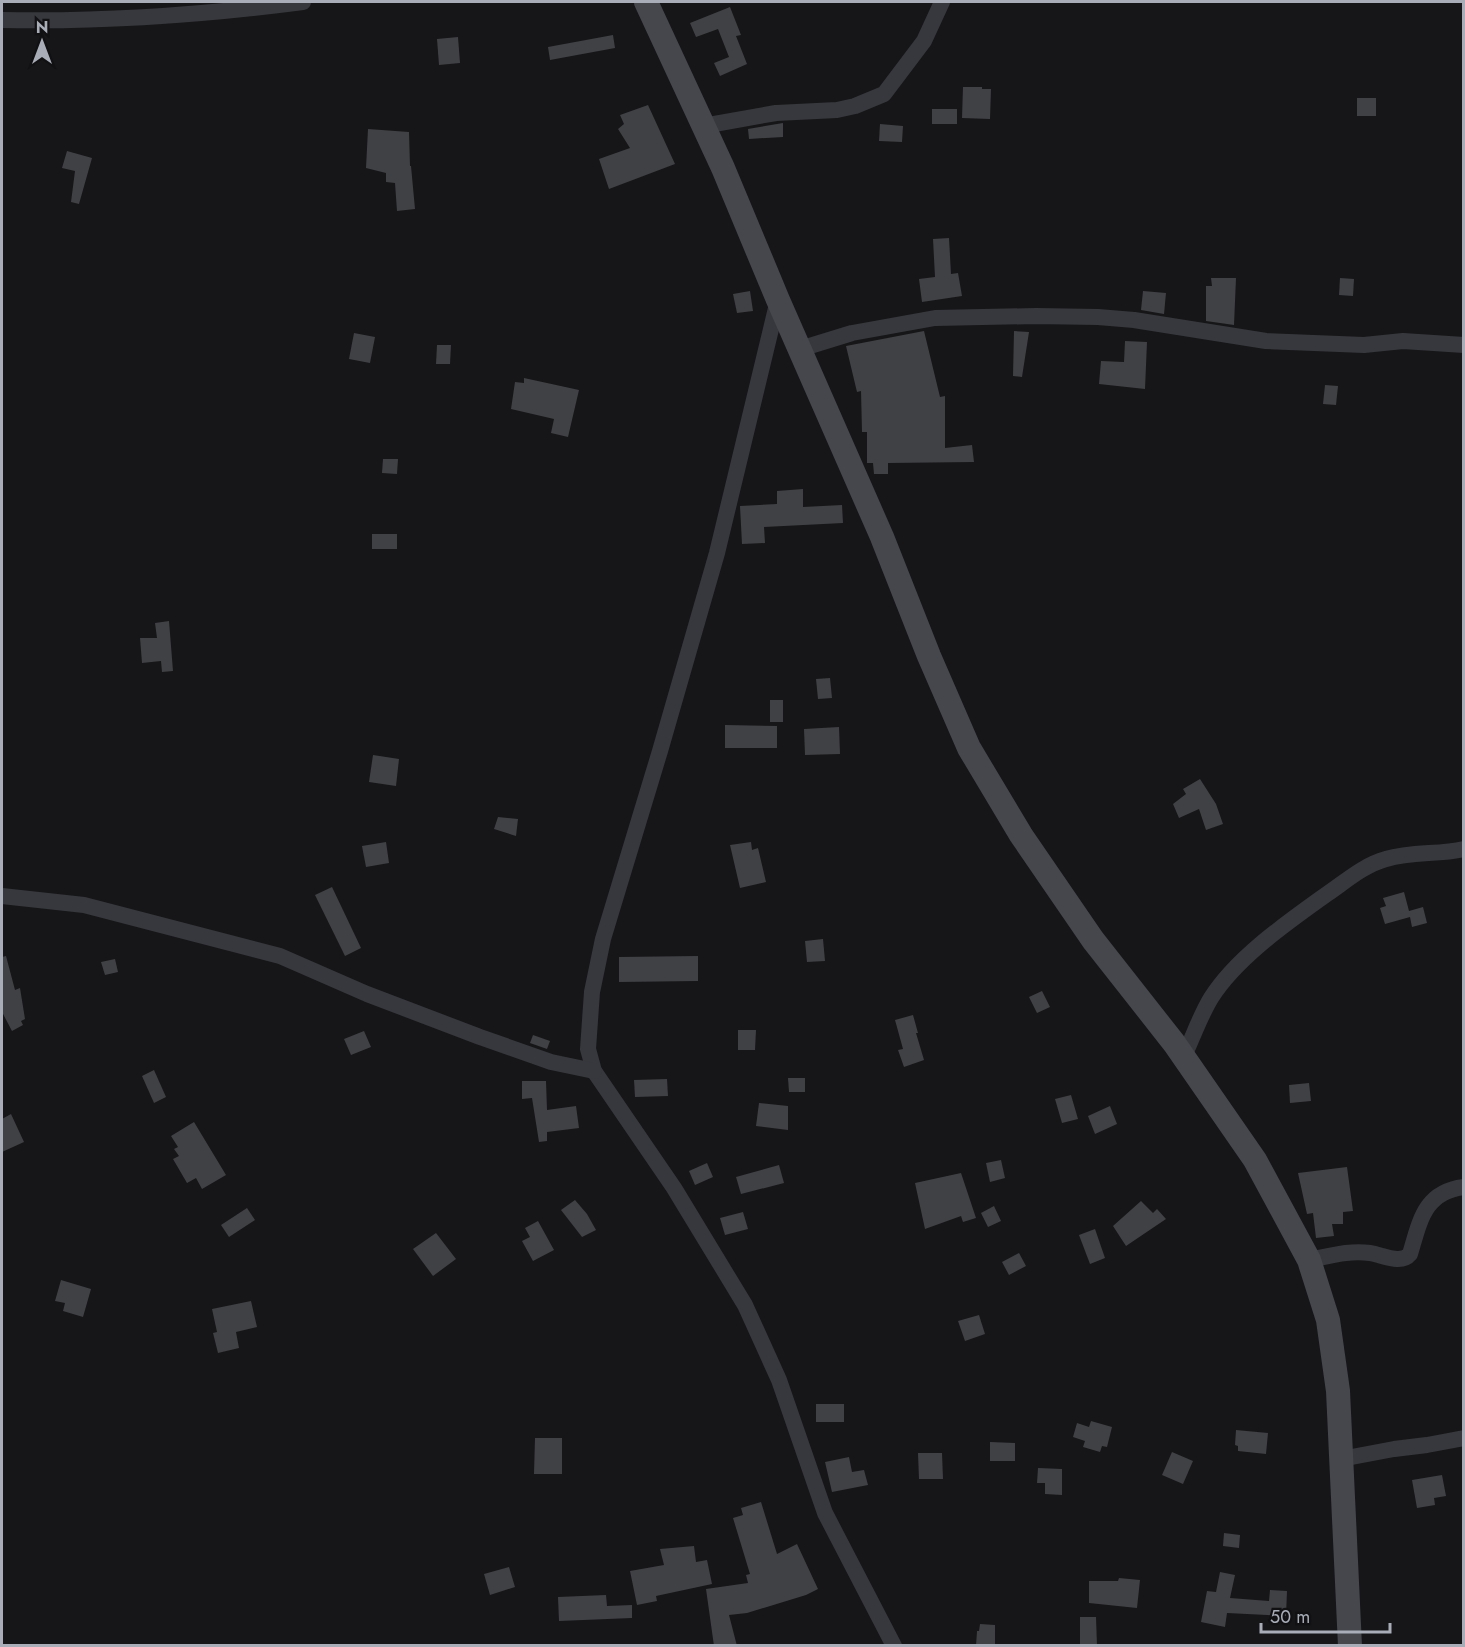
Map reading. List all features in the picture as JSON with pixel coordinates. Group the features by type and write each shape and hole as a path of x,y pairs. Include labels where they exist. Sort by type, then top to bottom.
{"street":[{"path":"2,20 132,18 242,10 303,2"},
{"path":"646,2 703,126 882,537 929,656 969,748 1021,835 1093,940 1184,1056 1256,1160 1309,1260 1328,1320 1338,1391 1350,1646"},
{"path":"703,126 776,113 837,110 855,106 884,94 924,41 942,2"},
{"path":"778,300 717,553 603,939 592,992 588,1049 594,1071 674,1188 746,1305 779,1380 825,1513 894,1646"},
{"path":"800,349 852,333 935,318 1036,316 1134,320 1266,341 1364,345 1403,341 1464,345"},
{"path":"1184,1056 1210,999 1235,969 1284,925 1364,868 1384,859 1409,853 1453,852 1464,849"},
{"path":"2,896 84,905 280,956 367,994 490,1041 551,1062 594,1071"},
{"path":"1309,1260 1349,1251 1372,1253 1402,1260 1407,1258 1419,1224 1430,1202 1445,1192 1464,1187"},
{"path":"1341,1459 1464,1438"}],"building":[{"path":"730,7 741,35 736,36 747,64 720,76 714,63 729,57 718,29 696,37 690,23"},
{"path":"613,35 615,48 550,60 548,47"},
{"path":"458,37 460,63 439,65 437,39"},
{"path":"963,87 991,89 990,119 962,118"},
{"path":"1357,98 1376,98 1376,116 1357,116"},
{"path":"648,105 675,164 609,189 599,159 630,148 618,129 624,124 620,115"},
{"path":"932,109 957,109 957,124 932,124"},
{"path":"783,123 783,137 749,139 748,129"},
{"path":"880,124 903,126 902,142 879,141"},
{"path":"368,129 409,132 415,209 397,211 395,183 386,182 386,173 366,168"},
{"path":"67,151 92,158 79,204 71,202 75,171 62,168"},
{"path":"949,238 951,274 958,273 962,296 922,302 919,279 935,277 933,239"},
{"path":"1211,278 1236,278 1234,325 1206,321 1206,286 1212,286"},
{"path":"1340,278 1354,279 1353,296 1339,295"},
{"path":"750,291 753,311 737,313 733,294"},
{"path":"1143,291 1166,293 1164,314 1141,310"},
{"path":"924,331 940,397 945,396 945,448 972,445 974,462 888,463 888,474 874,474 873,463 867,463 867,432 862,432 861,391 857,392 846,346"},
{"path":"1014,331 1029,332 1022,377 1013,376"},
{"path":"354,333 375,337 370,363 349,359"},
{"path":"1125,341 1147,342 1145,389 1099,384 1101,361 1124,362"},
{"path":"437,345 451,345 450,364 436,364"},
{"path":"524,378 579,390 568,437 551,433 554,419 511,409 515,382 524,383"},
{"path":"1325,385 1338,386 1336,405 1323,404"},
{"path":"383,459 398,459 397,474 382,473"},
{"path":"803,489 803,507 842,505 843,523 764,527 765,543 742,544 740,506 777,504 777,491"},
{"path":"372,534 397,534 397,549 372,549"},
{"path":"169,621 173,671 162,672 161,661 142,663 140,638 157,638 155,623"},
{"path":"830,678 832,698 818,699 816,679"},
{"path":"770,700 783,700 783,722 770,722"},
{"path":"725,725 777,726 777,748 725,748"},
{"path":"839,727 840,754 805,755 804,729"},
{"path":"373,755 399,759 396,786 369,782"},
{"path":"1200,779 1216,804 1223,824 1206,830 1199,809 1179,818 1173,804 1186,794 1183,789"},
{"path":"498,817 518,819 516,836 494,829"},
{"path":"386,842 389,863 366,867 362,846"},
{"path":"751,842 752,850 758,848 766,882 740,888 730,845"},
{"path":"332,887 361,948 345,956 315,895"},
{"path":"1404,892 1409,911 1423,907 1427,923 1412,927 1410,917 1385,924 1380,908 1386,906 1383,898"},
{"path":"823,939 825,961 807,962 805,941"},
{"path":"6,956 15,990 20,988 25,1019 21,1021 23,1025 12,1031 2,1012 2,957"},
{"path":"698,956 698,981 619,982 619,957"},
{"path":"115,959 118,972 105,975 101,962"},
{"path":"1042,991 1050,1007 1037,1013 1029,997"},
{"path":"913,1015 924,1060 904,1067 898,1050 903,1049 895,1020"},
{"path":"738,1030 756,1030 755,1050 738,1050"},
{"path":"364,1031 371,1047 351,1055 344,1039"},
{"path":"533,1035 550,1041 547,1049 530,1043"},
{"path":"154,1070 166,1097 154,1103 142,1076"},
{"path":"788,1078 805,1078 805,1092 789,1092"},
{"path":"667,1079 668,1096 635,1097 634,1080"},
{"path":"522,1081 546,1081 547,1110 576,1106 579,1128 547,1132 547,1141 539,1142 532,1098 522,1099"},
{"path":"1309,1083 1311,1101 1290,1103 1289,1085"},
{"path":"1071,1095 1078,1119 1062,1123 1055,1099"},
{"path":"759,1103 788,1106 788,1130 756,1126"},
{"path":"1110,1106 1117,1124 1095,1134 1088,1116"},
{"path":"11,1114 24,1142 2,1152 2,1119"},
{"path":"194,1122 226,1175 202,1189 196,1178 187,1183 173,1159 179,1156 174,1149 178,1147 171,1136"},
{"path":"1001,1160 1005,1178 990,1182 986,1163"},
{"path":"707,1163 713,1177 695,1185 689,1171"},
{"path":"779,1165 784,1183 741,1194 736,1177"},
{"path":"1347,1167 1353,1211 1343,1212 1343,1224 1332,1224 1334,1236 1316,1238 1313,1213 1307,1214 1298,1173"},
{"path":"961,1173 976,1218 963,1222 961,1216 925,1229 915,1183"},
{"path":"575,1200 587,1214 596,1230 582,1237 561,1210"},
{"path":"1141,1201 1153,1213 1157,1209 1166,1219 1126,1246 1113,1226"},
{"path":"994,1206 1001,1221 988,1227 981,1213"},
{"path":"247,1208 255,1220 229,1237 221,1225"},
{"path":"743,1212 748,1229 725,1235 720,1218"},
{"path":"538,1221 554,1250 533,1261 522,1241 530,1237 525,1228"},
{"path":"1095,1229 1105,1258 1090,1264 1079,1235"},
{"path":"436,1233 456,1259 433,1276 413,1249"},
{"path":"1019,1253 1026,1266 1009,1275 1002,1262"},
{"path":"61,1280 91,1289 83,1317 63,1311 65,1303 55,1301"},
{"path":"251,1301 257,1327 236,1332 239,1348 218,1353 213,1333 217,1332 212,1309"},
{"path":"979,1315 985,1334 965,1341 958,1321"},
{"path":"816,1404 844,1404 844,1422 816,1422"},
{"path":"1091,1421 1112,1427 1107,1447 1102,1446 1100,1452 1083,1447 1085,1441 1073,1437 1077,1423 1089,1427"},
{"path":"1236,1430 1268,1433 1266,1454 1238,1451 1238,1446 1235,1445"},
{"path":"535,1438 562,1438 562,1474 534,1474"},
{"path":"990,1442 1015,1443 1015,1461 990,1461"},
{"path":"1172,1452 1193,1461 1183,1484 1162,1475"},
{"path":"918,1453 942,1453 943,1479 919,1479"},
{"path":"849,1457 852,1472 864,1470 868,1485 832,1492 825,1462"},
{"path":"1038,1468 1062,1469 1062,1495 1045,1494 1045,1483 1037,1483"},
{"path":"1442,1475 1446,1496 1434,1498 1435,1505 1417,1508 1412,1480"},
{"path":"761,1502 777,1554 797,1544 818,1589 806,1595 747,1613 729,1615 737,1646 714,1646 706,1589 748,1583 746,1575 750,1574 733,1518 743,1515 741,1508"},
{"path":"1224,1533 1240,1535 1239,1548 1223,1546"},
{"path":"694,1546 696,1562 707,1560 712,1584 656,1596 657,1601 637,1605 630,1571 664,1565 660,1549"},
{"path":"509,1567 515,1587 490,1595 484,1574"},
{"path":"1220,1572 1235,1575 1230,1598 1269,1601 1270,1590 1287,1591 1286,1616 1227,1613 1225,1627 1201,1622 1207,1591 1216,1592"},
{"path":"1119,1578 1140,1580 1137,1608 1089,1603 1089,1581 1118,1581"},
{"path":"606,1595 607,1606 632,1605 632,1618 559,1621 558,1597"},
{"path":"1080,1617 1096,1617 1097,1646 1080,1646"},
{"path":"980,1624 995,1625 995,1646 976,1646"}]}
